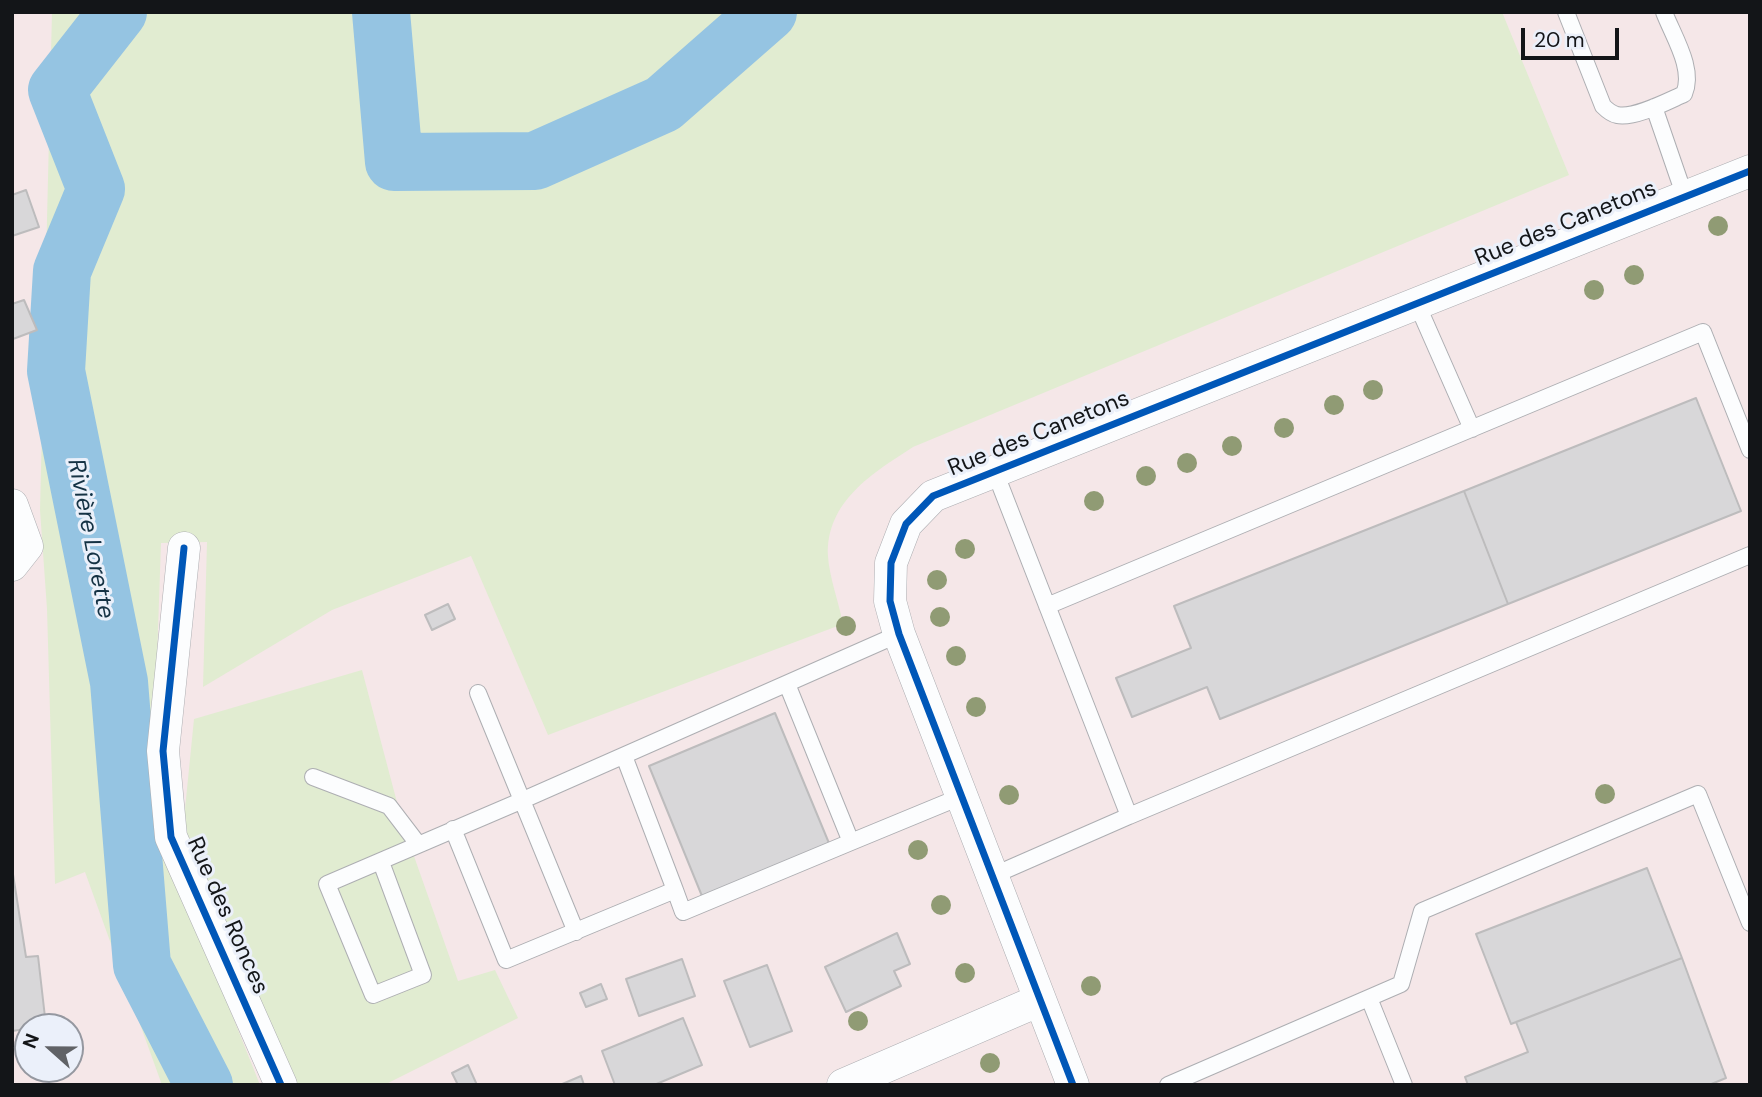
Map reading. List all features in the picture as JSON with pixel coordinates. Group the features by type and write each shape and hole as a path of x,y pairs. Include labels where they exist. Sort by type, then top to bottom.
{"street":[{"name":"Rue des Canetons","path":"1073,1085 899,634 890,601 891,563 906,524 933,496 1750,172"},
{"path":"12,505 27,546 12,565"},
{"name":"Rue des Ronces","path":"184,548 163,751 171,837 281,1085"},
{"path":"843,1085 1040,1000"}],"lane":[{"path":"1566,12 1603,106 1614,115 1624,116 1684,94 1688,85 1688,73 1664,12"},
{"path":"1654,107 1685,197"},
{"path":"1416,304 1472,429"},
{"path":"1047,606 1703,332 1750,450"},
{"path":"996,472 1129,816"},
{"path":"992,876 1750,555"},
{"path":"380,862 423,975 373,995 327,884 899,634"},
{"path":"787,684 851,842"},
{"path":"478,693 576,932"},
{"path":"624,756 683,912 960,797"},
{"path":"313,777 389,806 418,844"},
{"path":"1168,1085 1401,984 1422,911 1698,794 1750,923"},
{"path":"453,828 506,960 675,891"},
{"path":"1369,998 1404,1085"}],"shaded area":[{"path":"12,12 1750,12 1750,1085 12,1085"}],"green space":[{"path":"52,12 1502,12 1569,175 913,447 868,478 843,504 835,519 829,537 828,556 843,624 548,735 471,556 332,610 203,687 207,542 161,543 154,747 168,854 260,1085 162,1085 85,872 55,884 47,609 40,510"},
{"path":"362,670 403,825 458,981 495,970 518,1018 384,1085 298,1085 182,839 194,719"}],"building":[{"path":"26,190 39,227 12,236 12,195"},
{"path":"24,300 37,330 13,339 12,304"},
{"path":"1696,398 1741,511 1508,604 1464,491"},
{"path":"1464,491 1508,604 1220,719 1207,687 1132,717 1116,678 1191,648 1174,606"},
{"path":"448,604 455,619 432,630 425,615"},
{"path":"775,713 831,848 704,901 649,766"},
{"path":"12,868 26,957 38,956 45,1013 14,1013 12,1031"},
{"path":"1647,868 1682,958 1511,1024 1476,934"},
{"path":"897,933 910,964 894,971 901,986 846,1012 825,967"},
{"path":"1682,958 1726,1078 1709,1085 1468,1085 1465,1077 1528,1052 1516,1022"},
{"path":"682,959 695,996 639,1016 626,979"},
{"path":"767,965 792,1031 750,1047 724,981"},
{"path":"601,984 607,999 586,1007 580,993"},
{"path":"683,1018 702,1065 654,1085 615,1085 602,1051"},
{"path":"468,1065 477,1085 458,1085 452,1073"},
{"path":"581,1076 584,1085 560,1085"}],"waterway":[{"name":"Rivière Lorette","path":"118,12 57,90 96,189 62,271 56,371 119,682 142,965 204,1085"},
{"name":"Rivière Lorette","path":"381,12 394,162 535,161 663,104 768,12"}],"cycle path":[{"path":"1073,1085 899,634 890,601 891,563 906,524 933,496 1750,171"},
{"path":"184,548 163,751 171,837 281,1085"}]}
